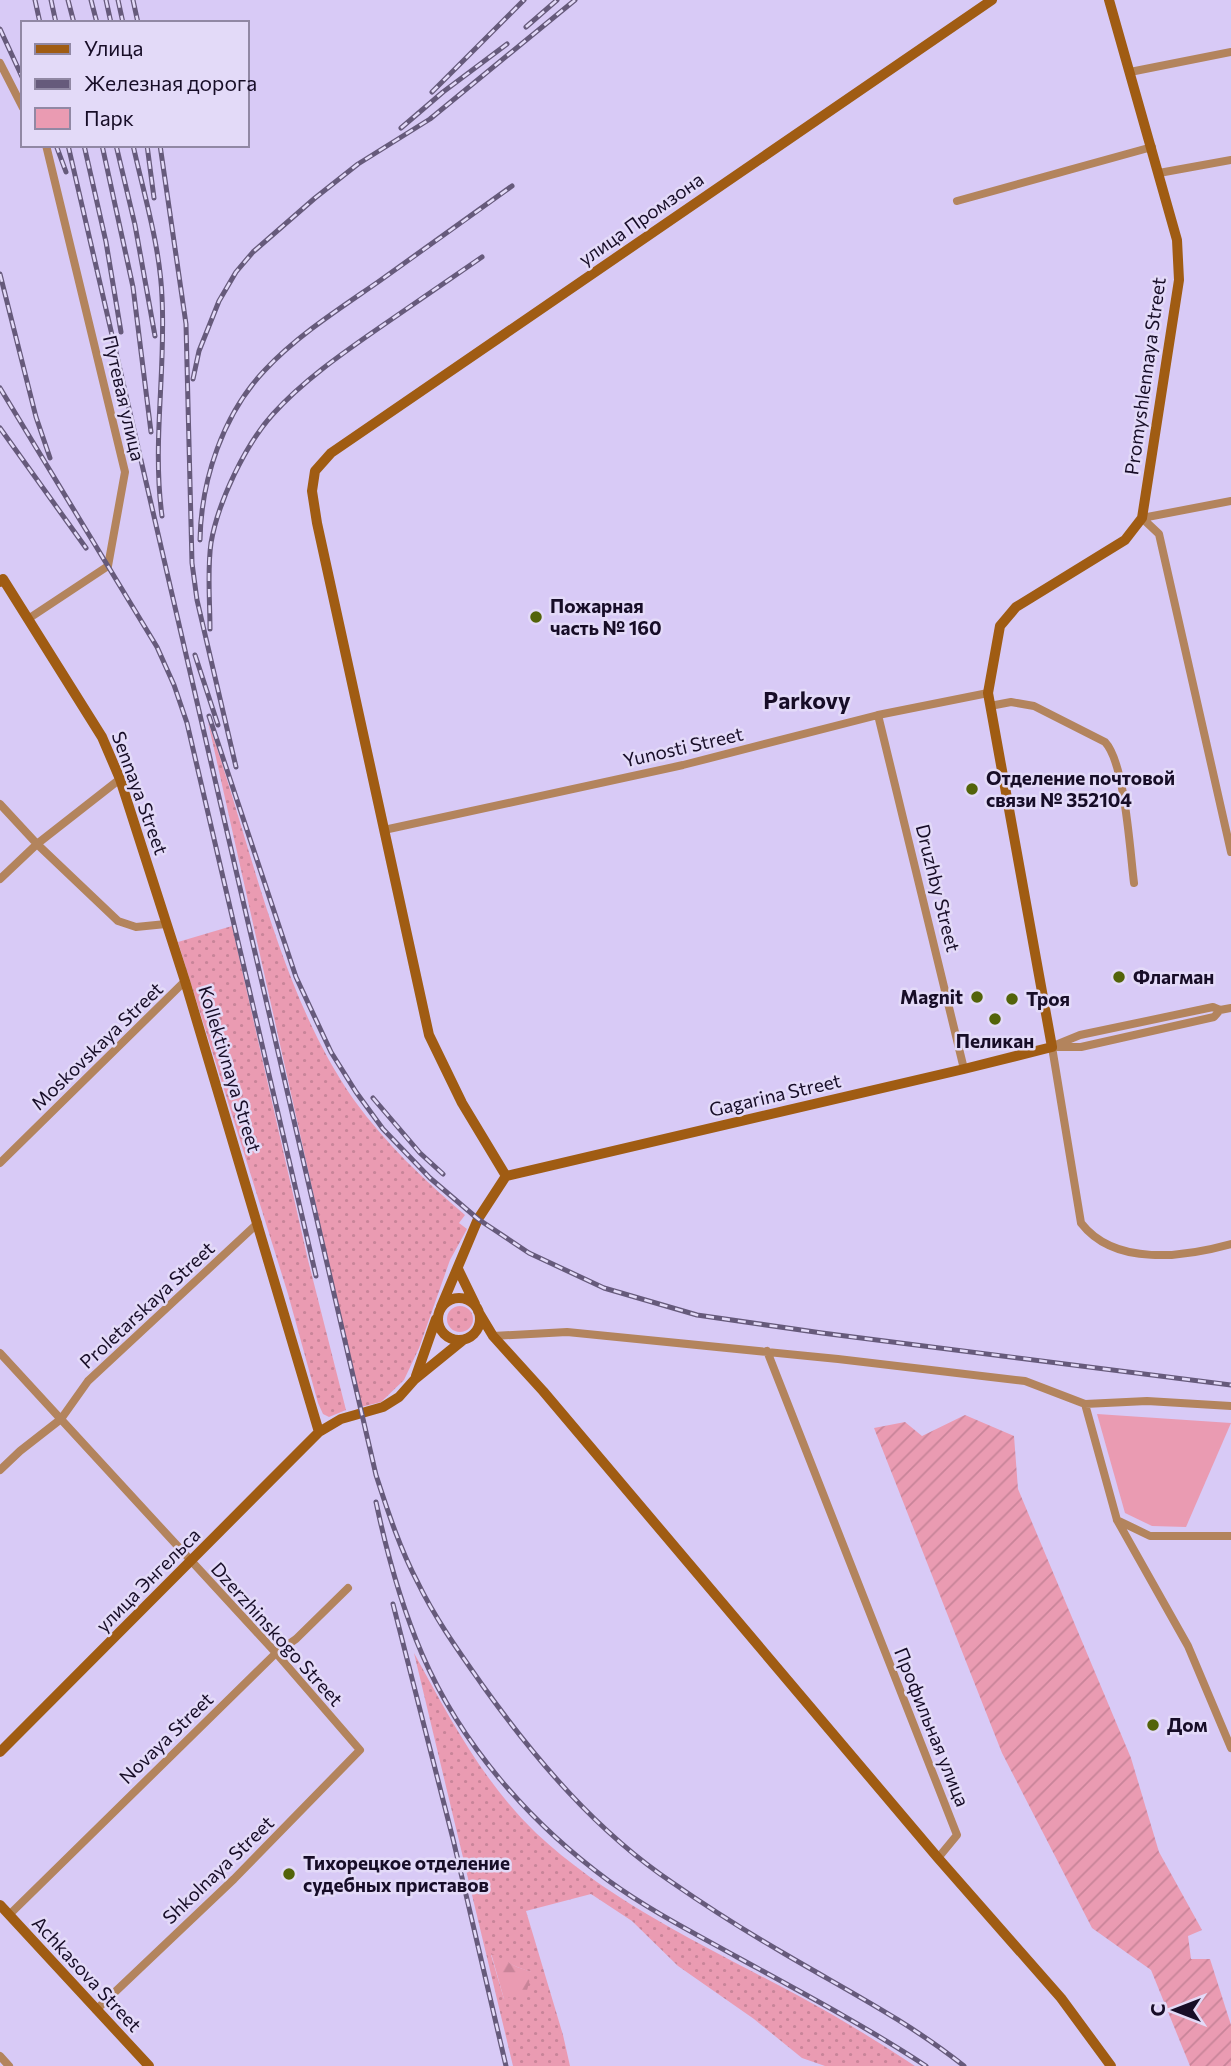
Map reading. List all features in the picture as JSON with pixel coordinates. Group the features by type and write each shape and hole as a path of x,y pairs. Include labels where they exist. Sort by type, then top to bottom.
{"main road":[{"name":"улица Промзона","path":"384,830 317,523 312,491 315,471 331,453 992,0"},
{"name":"Promyshlennaya Street","path":"1109,0 1177,240 1179,280 1142,517"},
{"path":"1052,1046 988,693 1000,626 1016,607 1125,540 1142,517"},
{"name":"Sennaya Street","path":"1,578 102,737 120,779 166,924"},
{"path":"384,830 429,1035 463,1103 506,1176 478,1219 415,1378"},
{"name":"Kollektivnaya Street","path":"166,924 319,1432"},
{"name":"Gagarina Street","path":"506,1176 1052,1046"},
{"path":"458,1269 493,1336 561,1412 1061,1998 1111,2066"},
{"path":"468,1337 479,1325 477,1309 469,1300 449,1300 440,1310 439,1325 442,1332 453,1339 493,1336"},
{"name":"улица Энгельса","path":"0,1752 319,1432 341,1419 383,1407 399,1397 415,1378 468,1337"},
{"name":"Achkasova Street","path":"0,1905 149,2066"}],"street":[{"path":"1130,72 1231,51"},
{"path":"0,63 21,104"},
{"name":"Путевая улица","path":"28,619 108,566 125,472 46,147"},
{"path":"957,201 1152,147"},
{"path":"1159,173 1231,160"},
{"path":"1142,517 1231,501"},
{"path":"1142,517 1159,534 1231,852"},
{"name":"Yunosti Street","path":"384,830 683,765 878,715 988,693"},
{"path":"990,706 1011,702 1034,706 1105,742 1112,749 1123,797 1134,883"},
{"name":"Druzhby Street","path":"878,715 964,1069"},
{"path":"0,879 37,844 120,779"},
{"path":"0,804 37,844 118,921 136,927 166,924"},
{"name":"Moskovskaya Street","path":"0,1163 185,981"},
{"name":"Gagarina Street","path":"1052,1046 1080,1035 1213,1007 1220,1010 1231,1008"},
{"path":"1052,1046 1081,1223 1088,1231 1110,1245 1138,1254 1167,1256 1206,1251 1231,1244"},
{"name":"Proletarskaya Street","path":"0,1470 61,1419 88,1381 258,1223"},
{"path":"493,1336 567,1332 1025,1381 1085,1404 1147,1401 1231,1406"},
{"name":"Профильная улица","path":"767,1352 957,1835 939,1858"},
{"name":"Dzerzhinskogo Street","path":"0,1353 276,1653 360,1750"},
{"path":"1085,1404 1117,1520 1188,1646 1231,1748"},
{"path":"1117,1520 1150,1535 1231,1536"},
{"name":"Novaya Street","path":"9,1914 276,1653 296,1639 348,1588"},
{"name":"Shkolnaya Street","path":"96,2010 234,1879 360,1750"},
{"path":"0,2056 9,2066"}],"green space":[{"path":"208,722 269,917 306,1014 328,1059 354,1100 379,1132 420,1175 465,1215 459,1223 467,1229 450,1260 419,1348 404,1380 381,1402 361,1407"},
{"path":"232,926 308,1260 346,1410 329,1417 323,1414 318,1403 288,1294 178,942"},
{"path":"460,1306 469,1310 473,1319 469,1328 460,1332 451,1328 447,1319 451,1310"},
{"path":"1097,1414 1231,1423 1186,1527 1152,1526 1125,1513"},
{"path":"965,1415 1014,1436 1018,1489 1131,1758 1159,1852 1202,1930 1188,1936 1191,1959 1210,1959 1231,2025 1231,2066 1190,2066 1151,1970 1092,1928 1002,1753 874,1428 905,1422 922,1436"},
{"path":"414,1653 483,1771 517,1813 565,1858 661,1922 827,2012 915,2066 825,2066 802,2058 754,2019 678,1966 632,1921 591,1894 526,1911 570,2066 513,2066","holes":["491,1955 531,1972 504,1999"]},
{"path":"491,1953 532,1972 526,1994 504,1999"}],"railway":[{"path":"35,0 40,21"},
{"path":"51,0 56,21"},
{"path":"68,0 73,21"},
{"path":"91,0 96,21"},
{"path":"106,0 111,21"},
{"path":"118,0 123,21"},
{"path":"133,0 138,21"},
{"path":"432,92 524,0"},
{"path":"526,27 557,0"},
{"path":"193,379 199,351 219,301 236,272 253,252 358,164 430,119 575,0"},
{"path":"0,29 21,75"},
{"path":"401,128 443,92 507,44"},
{"path":"57,147 66,172"},
{"path":"68,147 376,1475 412,1570 449,1636 503,1714 546,1767 593,1818 645,1863 714,1911 899,2021 964,2066"},
{"path":"84,147 106,242 121,332"},
{"path":"102,147 133,287 151,432"},
{"path":"116,147 135,225 155,336"},
{"path":"133,147 161,278 163,325 158,461 162,516"},
{"path":"147,147 154,198"},
{"path":"160,147 186,324 192,563 197,600 236,767"},
{"path":"200,540 205,494 217,449 226,427 250,387 291,345 319,323 512,186"},
{"path":"210,629 211,543 226,492 252,441 273,414 322,369 482,257"},
{"path":"0,274 36,417 50,458"},
{"path":"0,388 157,647 174,685 187,723 316,1276"},
{"path":"0,428 86,548"},
{"path":"195,655 218,725"},
{"path":"209,716 296,977 331,1052 383,1129 430,1178 478,1219 529,1253 604,1288 697,1315 1231,1385"},
{"path":"373,1098 420,1153 443,1174"},
{"path":"376,1502 401,1598 414,1636 438,1688 478,1751 526,1808 580,1859 640,1902 856,2023 926,2066"},
{"path":"393,1604 453,1839 506,2066"}],"place":[{"name":"Пожарная часть № 160","path":"536,617"},
{"name":"Отделение почтовой связи № 352104","path":"972,789"},
{"name":"Флагман","path":"1119,977"},
{"name":"Magnit","path":"977,997"},
{"name":"Троя","path":"1012,999"},
{"name":"Пеликан","path":"995,1019"},
{"name":"Дом","path":"1153,1725"},
{"name":"Тихорецкое отделение судебных приставов","path":"289,1874"}],"district":[{"name":"Parkovy","path":"807,701"}]}
